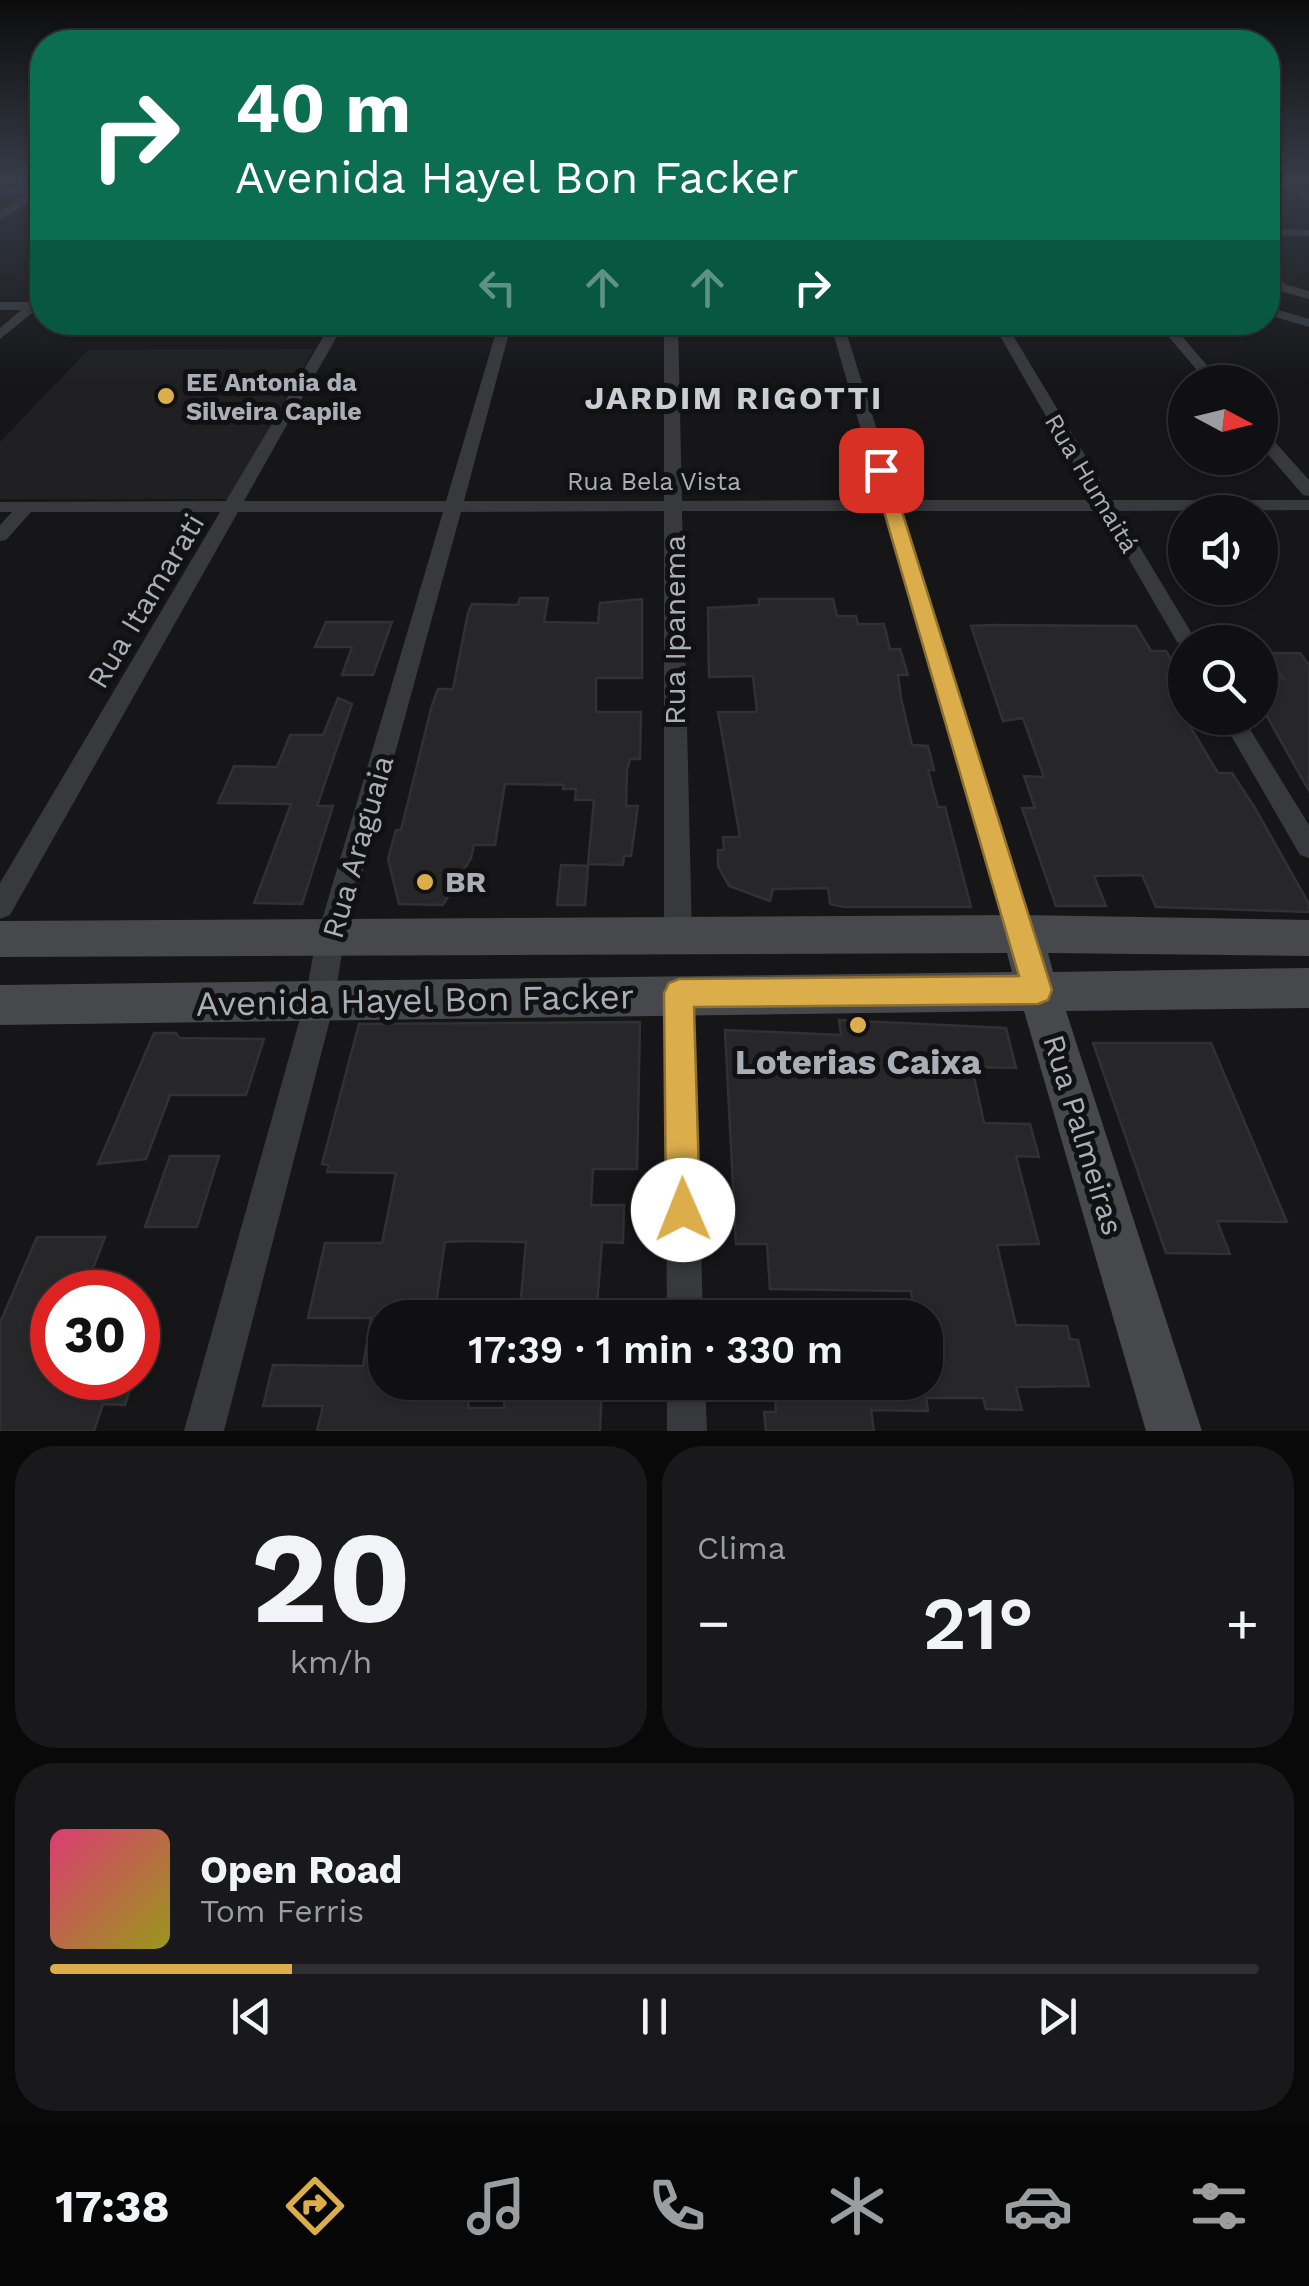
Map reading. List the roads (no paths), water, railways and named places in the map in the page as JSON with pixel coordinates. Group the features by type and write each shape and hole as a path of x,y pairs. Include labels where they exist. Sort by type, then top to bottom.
{"main road":[{"name":"Avenida Hayel Bon Facker","path":"0,939 330,940 1021,932 1309,938"},
{"name":"Rua Palmeiras","path":"1021,932 1174,1431"},
{"name":"Avenida Hayel Bon Facker","path":"0,1005 319,1004 679,993 1309,988"}],"street":[{"path":"1280,285 1309,295"},
{"path":"0,306 30,304"},
{"path":"0,335 30,310"},
{"path":"1280,315 1309,323"},
{"name":"Rua Itamarati","path":"0,907 332,335"},
{"name":"Rua Araguaia","path":"204,1431 319,1004 330,940 502,335"},
{"name":"Rua Ipanema","path":"671,335 678,937"},
{"name":"Rua Palmeiras","path":"840,335 1021,932"},
{"name":"Rua Humaitá","path":"1006,335 1178,625"},
{"path":"1173,335 1199,365"},
{"path":"1278,456 1309,491"},
{"name":"Rua Bela Vista","path":"0,507 1309,505"},
{"path":"0,536 26,507"},
{"path":"1242,735 1309,847"},
{"path":"679,993 685,1300"},
{"path":"686,1400 687,1431"}],"place":[{"name":"EE Antonia da Silveira Capile","path":"166,396"},
{"name":"BR","path":"425,882"},
{"name":"Loterias Caixa","path":"858,1025"}],"district":[{"name":"JARDIM RIGOTTI","path":"734,398"}]}
